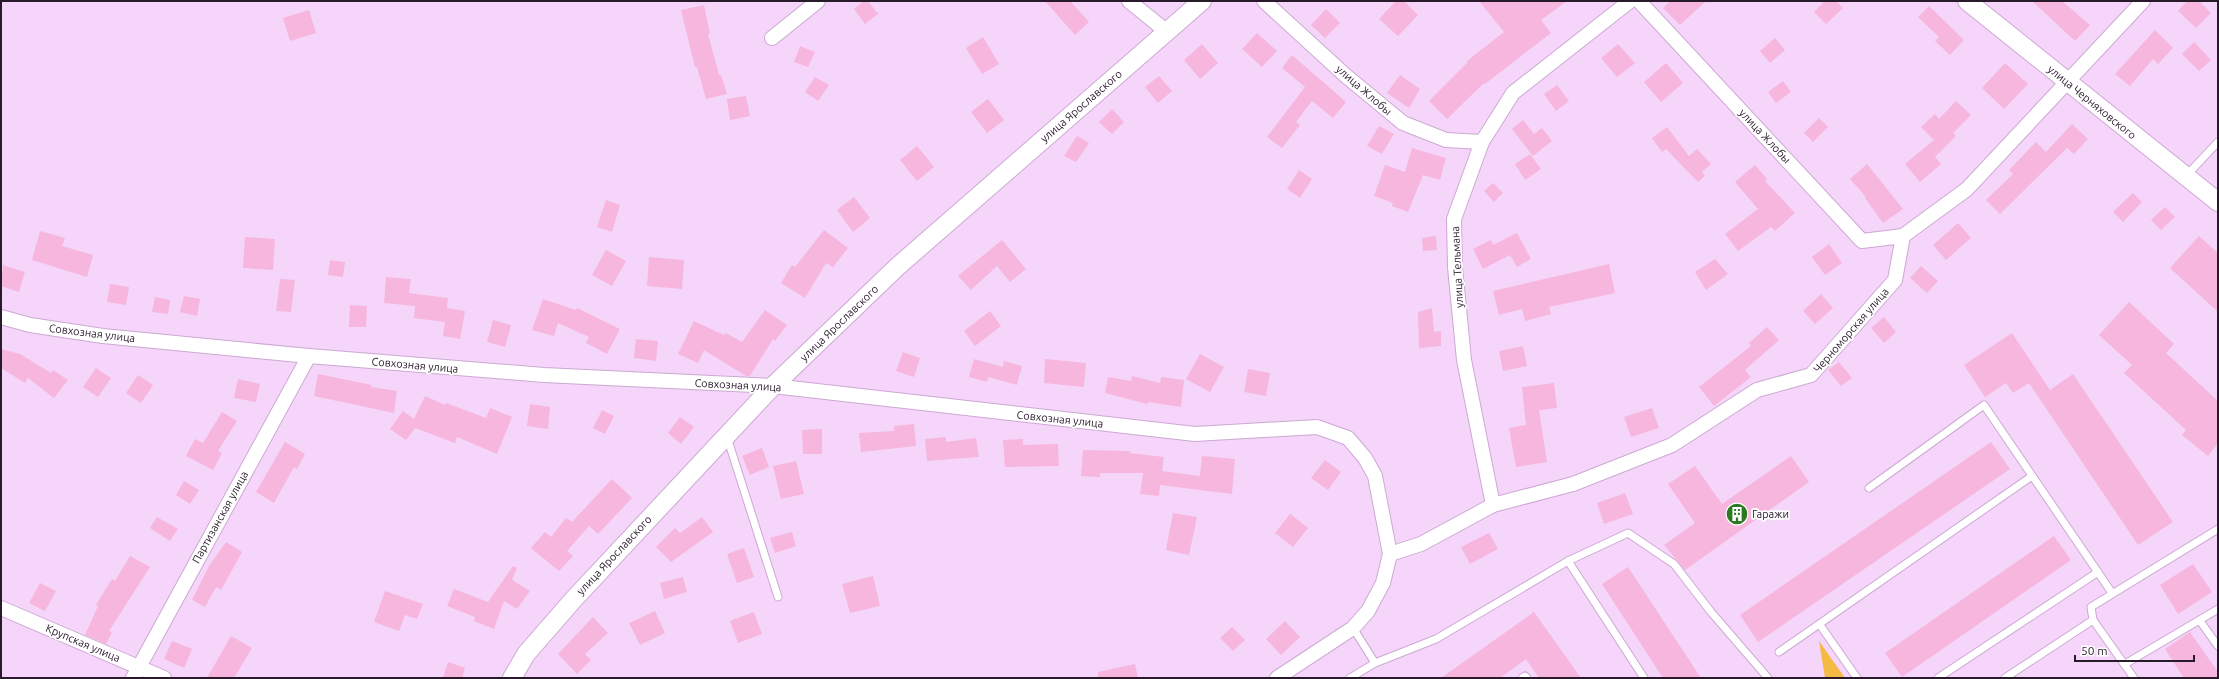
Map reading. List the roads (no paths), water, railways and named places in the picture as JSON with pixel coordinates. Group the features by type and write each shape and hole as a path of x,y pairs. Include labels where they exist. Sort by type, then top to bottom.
{"street":[{"path":"772,38 818,1"},
{"path":"1129,1 1166,31"},
{"name":"улица Ярославского","path":"512,678 526,654 572,600 773,386 897,267 1202,1"},
{"name":"улица Жлобы","path":"1264,1 1346,76 1403,123 1446,140 1482,142"},
{"name":"улица Тельмана","path":"1493,505 1464,360 1454,267 1454,219 1482,142 1513,93 1630,1"},
{"name":"улица Жлобы","path":"1639,1 1862,241 1903,236"},
{"name":"улица Черняховского","path":"1967,1 2218,202"},
{"path":"1903,236 1967,189 2066,81 2143,1"},
{"name":"Черноморская улица","path":"1390,554 1421,544 1493,505 1573,484 1672,445 1757,390 1811,375 1895,280 1903,236"},
{"name":"Совхозная улица","path":"1,317 30,325 103,336 308,356 544,375 773,386 1195,434 1317,427 1348,438 1365,458 1375,476 1390,554"},
{"name":"Партизанская улица","path":"135,672 308,356"},
{"path":"1277,678 1353,628 1368,611 1384,582 1390,554"},
{"name":"Крупская улица","path":"1,608 135,672 164,678"}],"lane":[{"path":"2186,176 2218,142"},
{"path":"1869,488 1984,405 2112,593"},
{"path":"726,435 778,597"},
{"path":"1779,652 1820,625 2032,476"},
{"path":"2134,678 2093,620 2091,607 2218,529"},
{"path":"1350,678 1375,663 1436,639 1568,561 1628,533 1674,564 1712,612 1768,678"},
{"path":"1568,561 1644,678"},
{"path":"1938,678 2098,572"},
{"path":"2125,664 2218,609"},
{"path":"2004,678 2093,620"},
{"path":"2200,621 2218,646"},
{"path":"1820,625 1857,678"},
{"path":"1353,628 1375,663"},
{"path":"1522,678 1525,676 1527,678"}],"place":[{"name":"Гаражи","path":"1737,514"}]}
